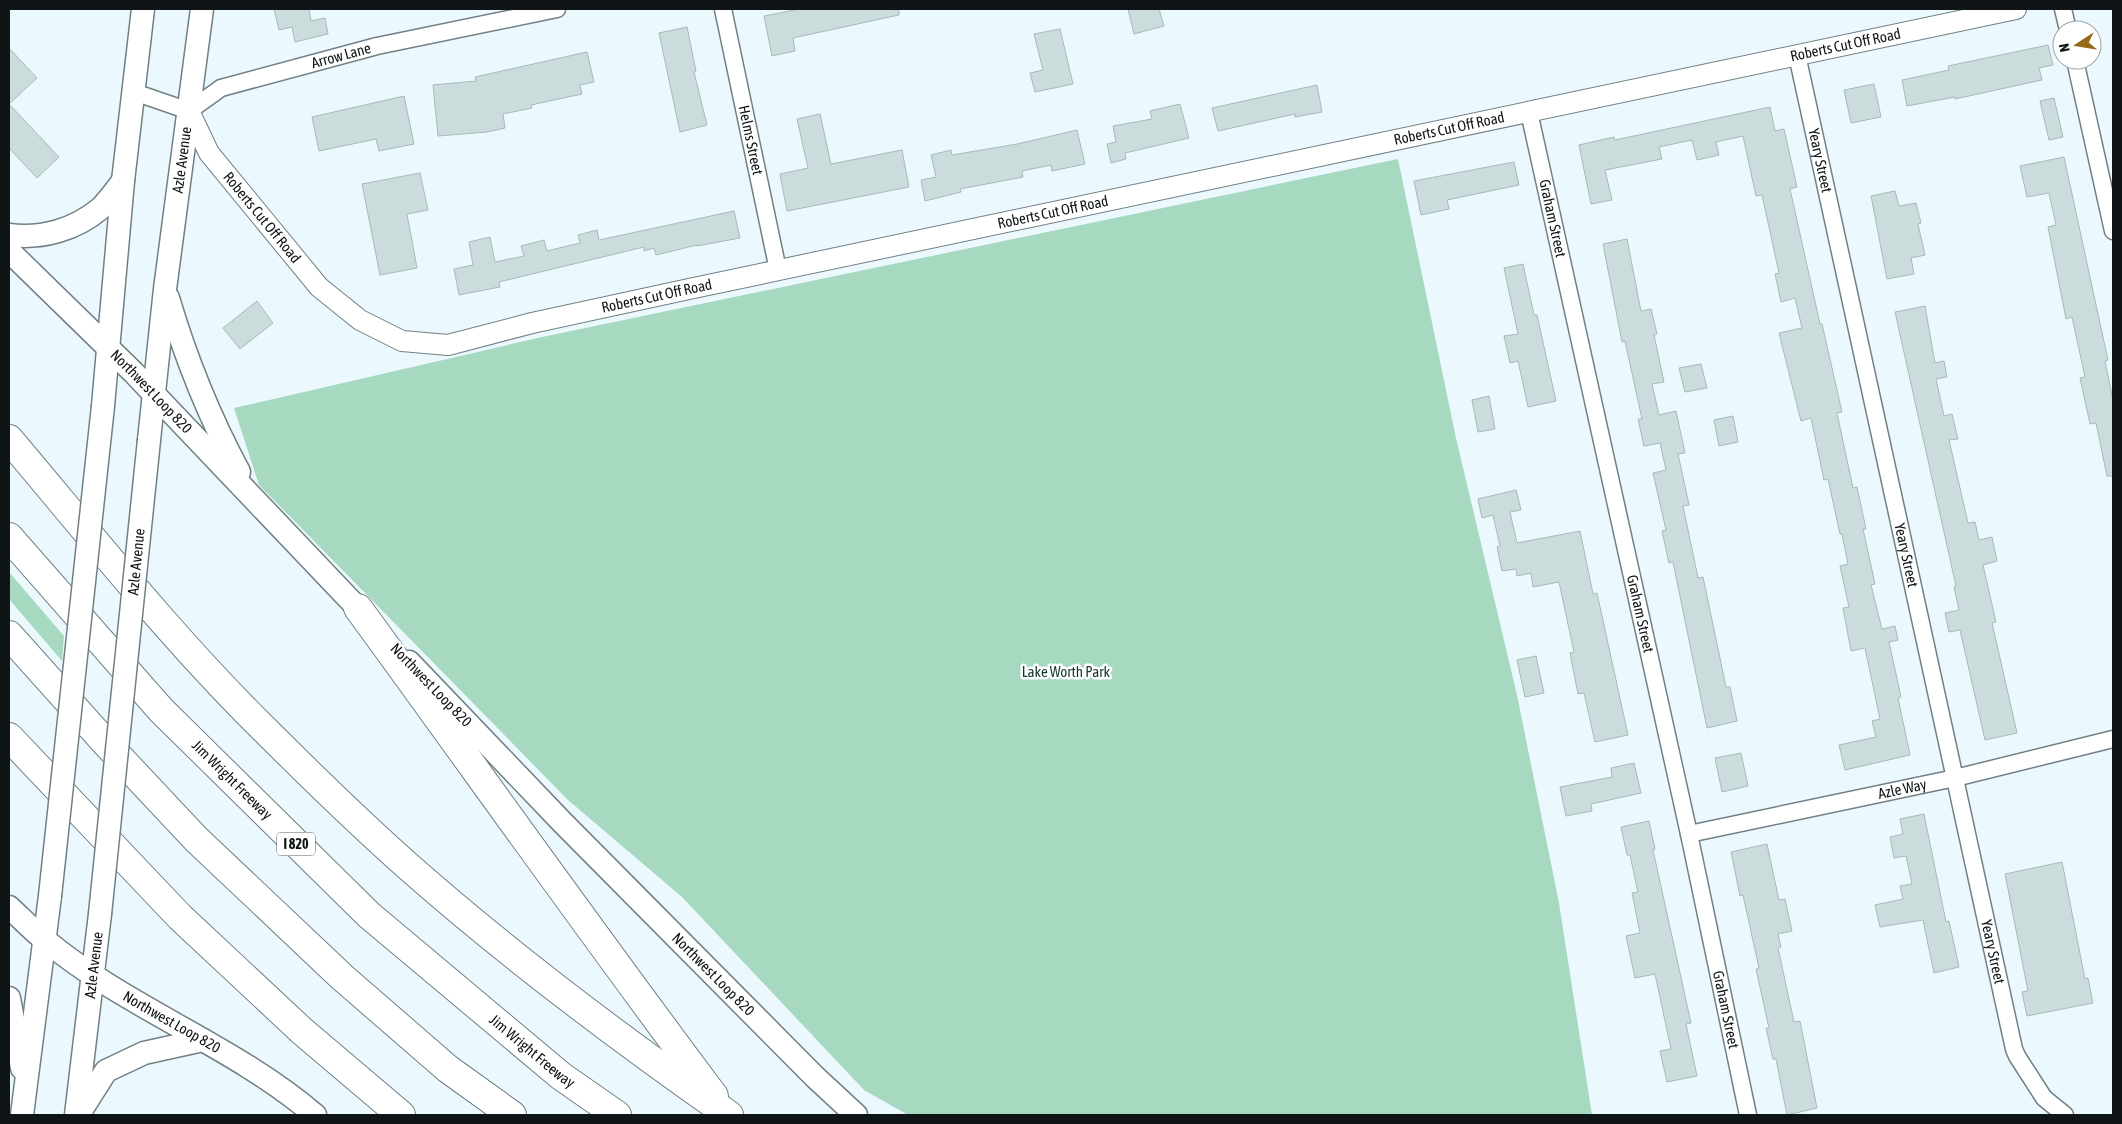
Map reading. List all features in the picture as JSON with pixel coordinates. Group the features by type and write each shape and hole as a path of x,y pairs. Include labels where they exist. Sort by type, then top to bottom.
{"highway":[{"path":"9,438 187,648 261,726 410,868 583,1010 645,1057 729,1115"},
{"name":"Jim Wright Freeway","path":"9,537 161,710 369,915 562,1076 617,1115"},
{"path":"358,608 544,861 608,954 729,1115"},
{"path":"9,635 104,742 196,839 342,977 448,1069 512,1115"},
{"path":"9,737 180,918 302,1031 401,1115"}],"main road":[{"path":"22,1115 50,896 103,406 124,181 143,9"},
{"name":"Azle Avenue","path":"77,1115 94,975 165,289 202,9"},
{"path":"9,234 34,236 66,229 86,219 102,207 124,181"},
{"name":"Northwest Loop 820","path":"9,251 154,394 563,823 816,1078 856,1115"},
{"path":"165,289 183,348 205,404 251,495"},
{"name":"Northwest Loop 820","path":"9,907 45,940 94,975 268,1079 315,1115"},
{"path":"9,998 26,1090"},
{"path":"77,1115 106,1071 144,1052 203,1040"}],"street":[{"name":"Arrow Lane","path":"189,111 221,88 377,46 557,9"},
{"name":"Helms Street","path":"723,9 778,270"},
{"name":"Roberts Cut Off Road","path":"189,111 209,153 319,287 360,320 402,341 448,345 532,323 778,270 2016,9"},
{"name":"Yeary Street","path":"1797,55 2017,1056 2044,1098 2065,1115"},
{"path":"2077,70 2113,231"},
{"path":"134,92 189,111"},
{"name":"Graham Street","path":"1529,112 1689,834 1748,1115"},
{"name":"Azle Way","path":"1689,834 1955,778 2113,739"}],"green space":[{"name":"Lake Worth Park","path":"1398,159 1456,438 1517,695 1559,903 1592,1115 908,1115 864,1090 682,897 568,800 259,485 234,408 542,337"},
{"path":"9,572 64,636 62,661 9,599"}],"building":[{"path":"274,9 309,9 311,21 325,18 328,34 295,42 292,27 279,30"},
{"path":"799,9 899,9 899,15 793,38 795,51 772,56 764,16"},
{"path":"1128,9 1159,9 1164,26 1134,34"},
{"path":"687,27 696,71 694,72 707,125 680,132 659,33"},
{"path":"1060,29 1073,84 1035,92 1030,73 1043,70 1034,34"},
{"path":"2048,45 2052,61 2052,65 2039,68 2042,80 1955,99 1955,97 1907,106 1902,80 1949,70 1948,66"},
{"path":"9,48 37,78 9,104"},
{"path":"587,52 594,82 580,85 582,94 531,105 532,108 503,114 505,128 487,132 438,136 433,85 476,81 475,77"},
{"path":"1874,84 1881,117 1851,123 1844,90"},
{"path":"1317,85 1322,112 1295,117 1295,114 1218,131 1212,108"},
{"path":"404,96 414,144 379,151 376,139 319,151 312,117"},
{"path":"2054,98 2063,137 2049,140 2040,101"},
{"path":"9,104 59,157 37,178 9,148"},
{"path":"1180,104 1189,138 1125,153 1126,159 1111,163 1107,144 1116,142 1113,126 1152,119 1150,111"},
{"path":"1770,107 1775,131 1784,129 1797,187 1790,189 1842,412 1837,413 1853,488 1857,487 1866,529 1863,529 1875,584 1871,585 1882,629 1895,626 1898,640 1889,642 1901,697 1898,698 1910,755 1845,770 1839,745 1876,737 1872,721 1880,719 1865,648 1851,651 1843,608 1849,607 1840,566 1848,564 1842,534 1840,534 1828,479 1824,480 1811,418 1801,421 1779,333 1802,328 1795,298 1781,302 1775,274 1779,273 1762,195 1756,196 1743,136 1716,142 1719,155 1697,160 1692,140 1659,147 1662,159 1605,170 1612,200 1591,204 1579,145 1614,137 1615,140"},
{"path":"820,114 831,164 902,150 909,187 787,211 780,174 808,168 797,119"},
{"path":"1077,130 1085,164 1052,171 1051,165 1022,171 1023,177 960,189 961,192 925,201 921,180 936,177 931,155 951,150 952,155 1017,144"},
{"path":"2064,157 2108,360 2105,361 2113,400 2113,476 2107,476 2096,423 2090,424 2080,378 2085,377 2072,317 2066,319 2048,227 2056,225 2049,193 2027,197 2020,166"},
{"path":"1514,162 1519,185 1447,200 1449,209 1421,215 1414,181"},
{"path":"420,173 428,210 407,214 417,268 380,275 362,184"},
{"path":"1895,191 1899,206 1916,203 1921,223 1918,224 1925,255 1911,258 1914,274 1887,279 1871,196"},
{"path":"734,211 740,238 697,245 656,255 654,248 644,251 644,247 499,282 500,287 459,295 454,269 473,265 469,242 490,237 495,262 524,256 521,246 544,240 547,251 580,243 578,235 597,230 599,240"},
{"path":"1627,239 1641,311 1651,309 1657,334 1654,335 1664,382 1652,384 1659,415 1676,411 1685,453 1678,454 1689,505 1683,506 1698,578 1703,577 1726,687 1730,687 1737,721 1707,728 1673,562 1669,563 1662,531 1666,530 1653,473 1666,470 1660,443 1644,446 1638,419 1642,419 1625,341 1622,342 1603,244"},
{"path":"1523,264 1534,315 1537,315 1556,401 1528,407 1518,361 1510,363 1504,336 1518,334 1504,268"},
{"path":"257,301 273,323 240,349 223,328"},
{"path":"1925,306 1935,363 1944,361 1947,377 1936,379 1944,416 1952,414 1958,439 1949,440 1968,523 1975,522 1979,540 1992,537 1997,561 1983,565 1996,622 1992,623 2017,733 1985,740 1960,630 1949,632 1945,613 1959,610 1954,587 1956,586 1895,312"},
{"path":"1701,364 1707,388 1685,392 1679,368"},
{"path":"1489,396 1495,429 1478,432 1472,400"},
{"path":"1733,416 1738,442 1719,446 1714,420"},
{"path":"1516,490 1521,510 1510,512 1517,543 1580,531 1593,594 1597,593 1628,735 1595,742 1584,693 1578,694 1570,653 1574,652 1559,582 1533,587 1531,573 1517,576 1516,569 1502,571 1497,547 1500,546 1493,515 1482,518 1478,499"},
{"path":"1536,656 1544,693 1525,697 1517,660"},
{"path":"1741,753 1748,786 1722,792 1715,758"},
{"path":"1634,763 1641,793 1591,804 1592,811 1566,816 1560,787 1612,777 1611,768"},
{"path":"1924,814 1946,922 1949,921 1959,967 1934,973 1923,920 1880,927 1875,905 1903,899 1900,886 1912,884 1906,856 1894,858 1890,837 1903,834 1900,819"},
{"path":"1649,821 1655,849 1653,850 1691,1023 1686,1024 1697,1076 1667,1082 1660,1051 1671,1049 1655,974 1635,978 1626,936 1640,933 1632,893 1638,892 1630,855 1627,855 1621,827"},
{"path":"1767,844 1779,900 1785,899 1792,931 1778,934 1781,947 1778,948 1794,1022 1800,1021 1817,1108 1787,1115 1776,1059 1773,1059 1766,1028 1769,1028 1756,969 1759,968 1743,895 1740,896 1731,852"},
{"path":"2062,862 2085,979 2088,978 2093,1003 2027,1016 2022,992 2028,991 2005,874"}]}
